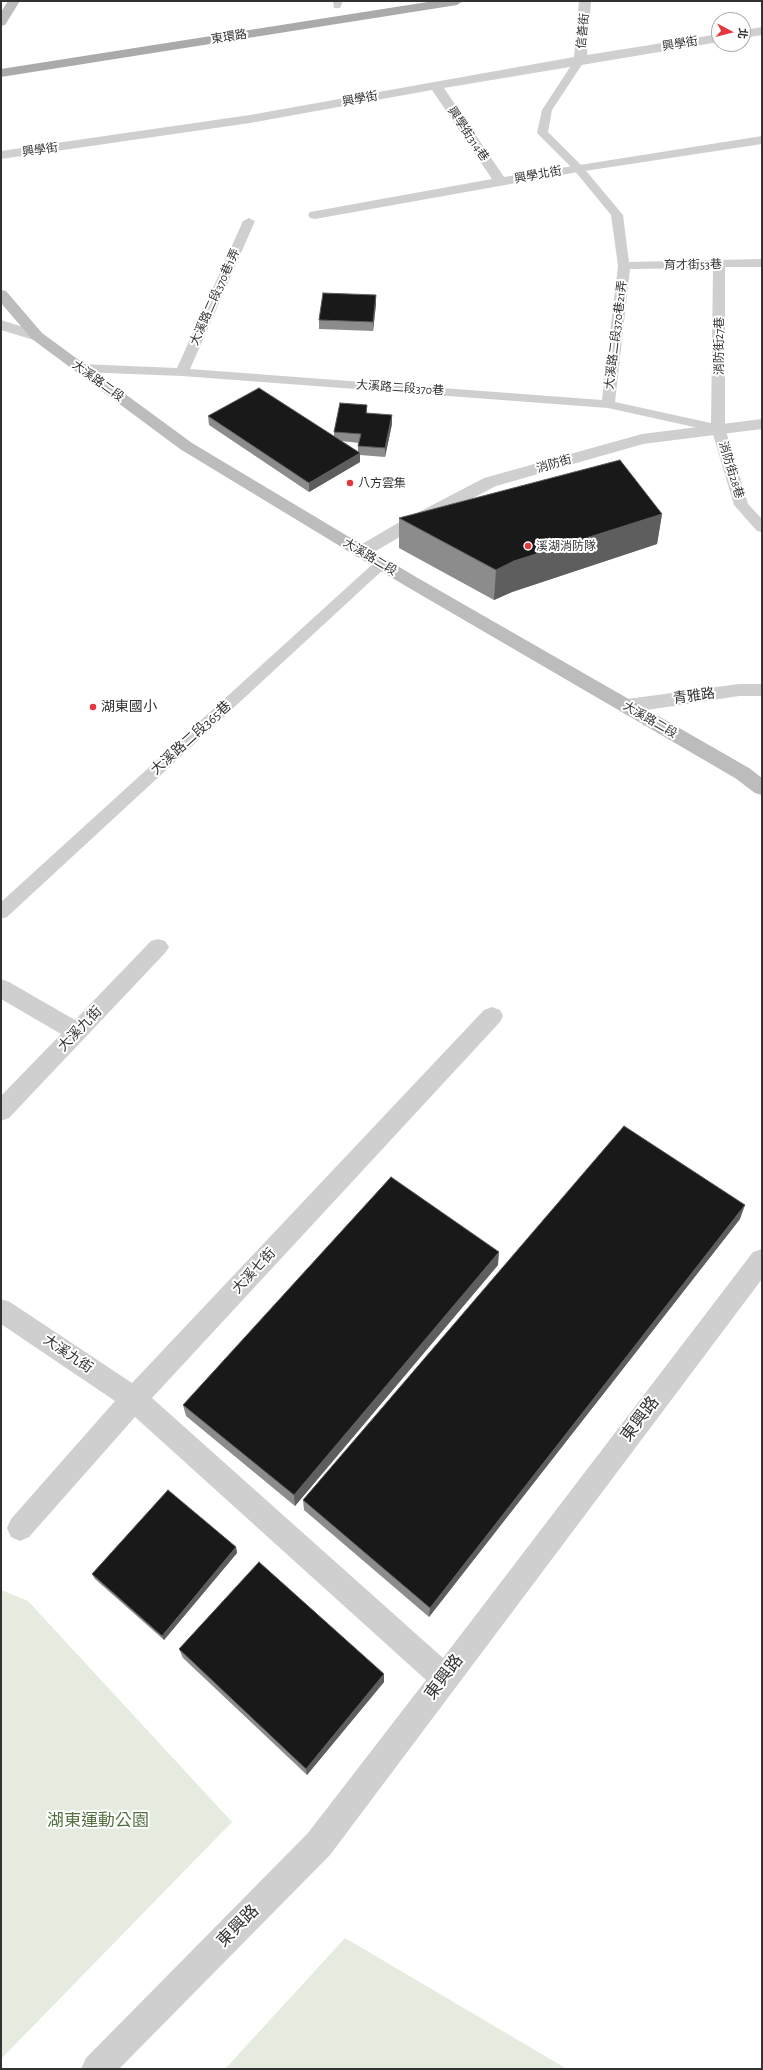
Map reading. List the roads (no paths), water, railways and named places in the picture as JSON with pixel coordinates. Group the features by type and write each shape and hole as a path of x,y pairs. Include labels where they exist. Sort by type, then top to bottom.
{"main road":[{"path":"1,22 14,1"},
{"name":"東環路","path":"1,73 457,1"},
{"name":"大溪路二段","path":"1,294 37,336 186,446 381,564 627,706 742,774 762,788"}],"street":[{"name":"信善街","path":"580,60 585,1"},
{"path":"751,33 762,31"},
{"name":"興學街","path":"1,156 250,118 580,60 711,39"},
{"name":"興學街314巷","path":"436,86 501,182"},
{"name":"興學北街","path":"315,215 578,168 762,140"},
{"path":"1,325 37,336"},
{"name":"消防街","path":"361,552 404,527 490,482 642,439 718,428 762,424"},
{"name":"青雅路","path":"627,706 739,690 762,690"},
{"name":"大溪九街","path":"1,1111 158,947"},
{"path":"1,988 76,1032"},
{"name":"大溪七街","path":"20,1528 134,1399 492,1016"},
{"name":"東興路","path":"97,2069 319,1844 762,1260"},
{"name":"大溪九街","path":"1,1310 134,1399 444,1678"}],"lane":[{"name":"大溪路二段370巷21弄","path":"580,60 547,110 542,133 578,168 617,216 624,266 608,404"},
{"name":"大溪路二段370巷1弄","path":"182,372 248,221"},
{"name":"育才街53巷","path":"624,266 762,264"},
{"name":"消防街27巷","path":"718,428 719,265"},
{"name":"大溪路二段370巷","path":"80,368 182,372 608,404 718,428"},
{"name":"消防街28巷","path":"718,428 741,505 762,528"},
{"name":"大溪路二段365巷","path":"1,912 381,564"}],"place":[{"name":"八方雲集","path":"350,483"},
{"name":"溪湖消防隊","path":"528,546"},
{"name":"湖東國小","path":"93,707"}],"park label":[{"name":"湖東運動公園","path":"98,1821"}]}
